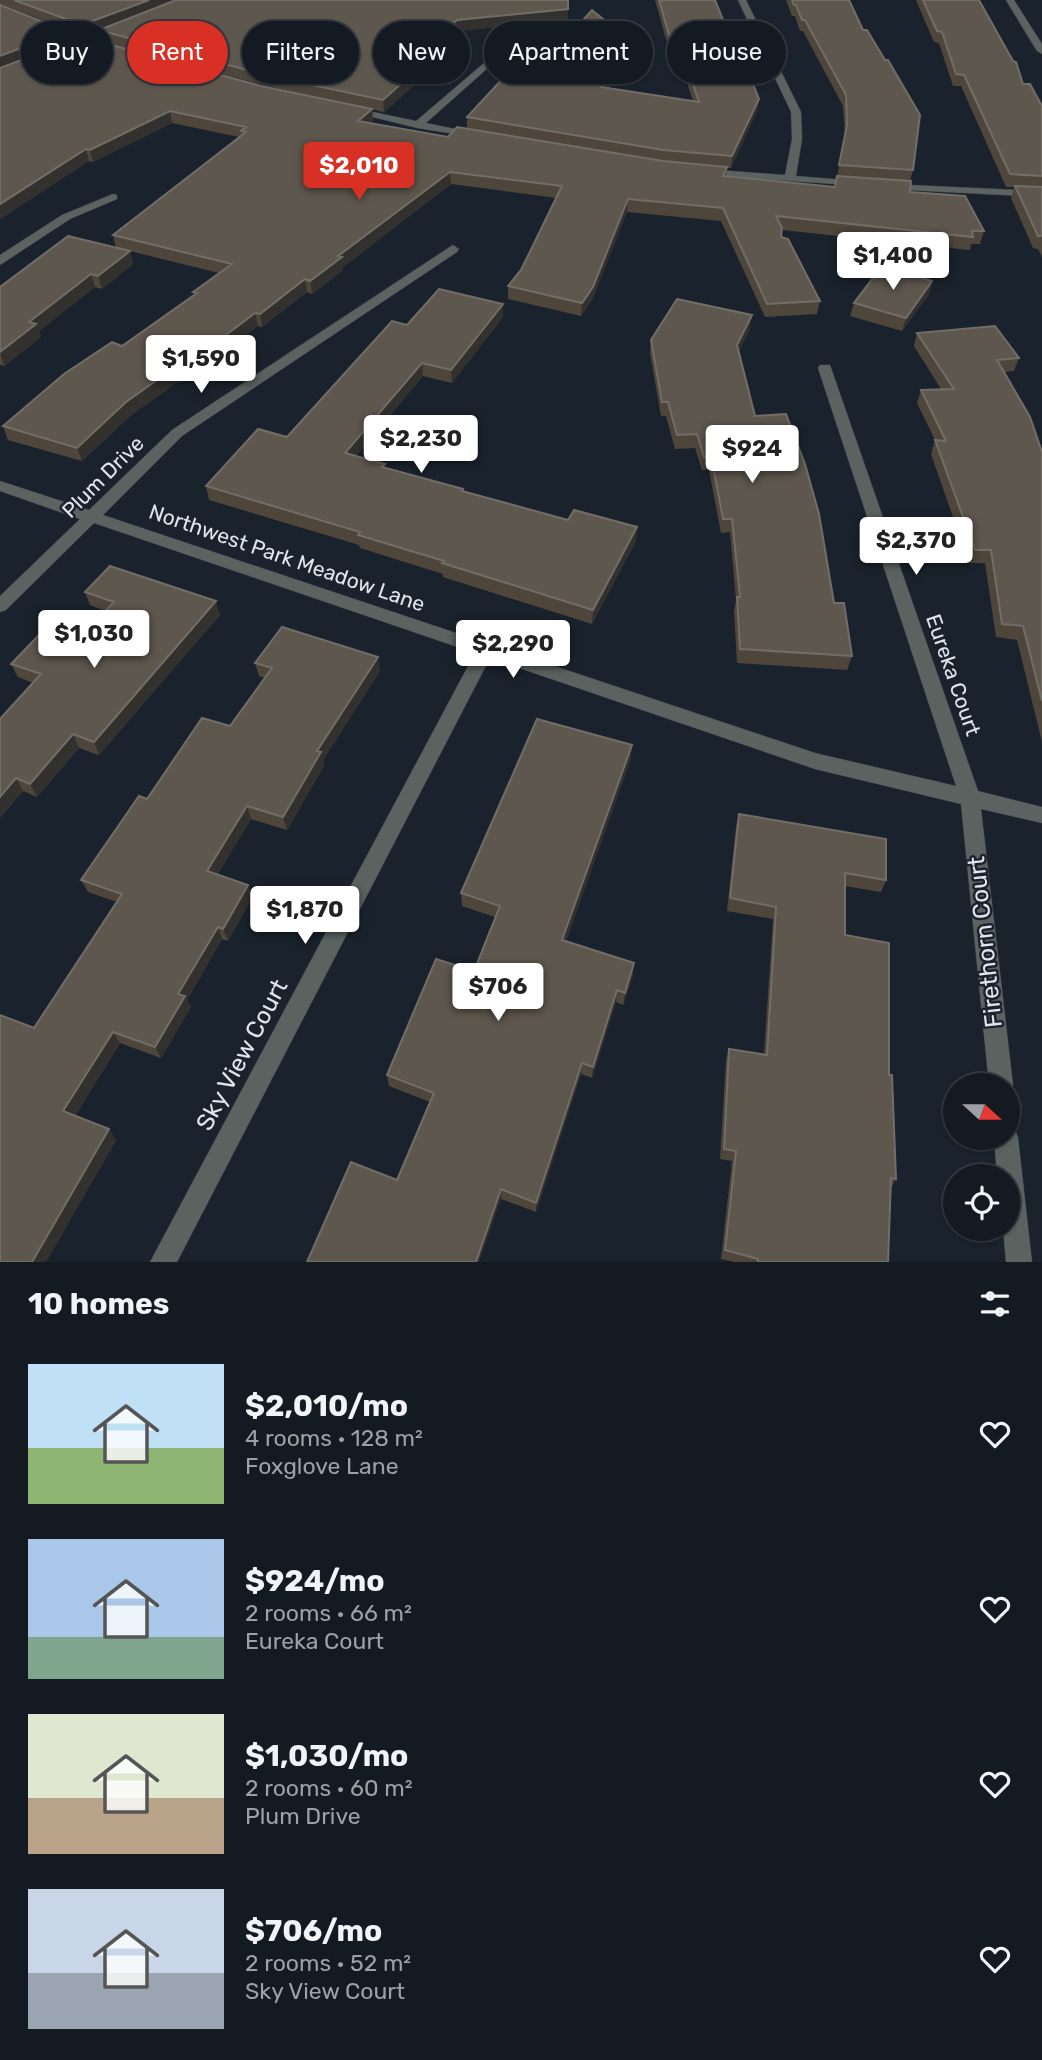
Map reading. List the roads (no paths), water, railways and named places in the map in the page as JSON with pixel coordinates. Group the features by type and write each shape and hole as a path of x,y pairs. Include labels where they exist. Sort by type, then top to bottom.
{"street":[{"path":"742,0 796,112 797,139 790,179"},
{"path":"1010,0 1042,51"},
{"path":"0,9 31,21"},
{"path":"417,125 484,66"},
{"path":"341,108 486,138"},
{"path":"688,170 866,185"},
{"path":"878,186 1042,194"},
{"path":"0,261 66,217 113,197"},
{"name":"Plum Drive","path":"0,606 177,433 453,249"},
{"name":"Eureka Court","path":"825,368 970,798"},
{"name":"Northwest Park Meadow Lane","path":"0,486 815,761 1042,815"},
{"name":"Sky View Court","path":"163,1262 485,650"},
{"name":"Firethorn Court","path":"970,798 999,1073"},
{"path":"1007,1150 1019,1262"}]}
